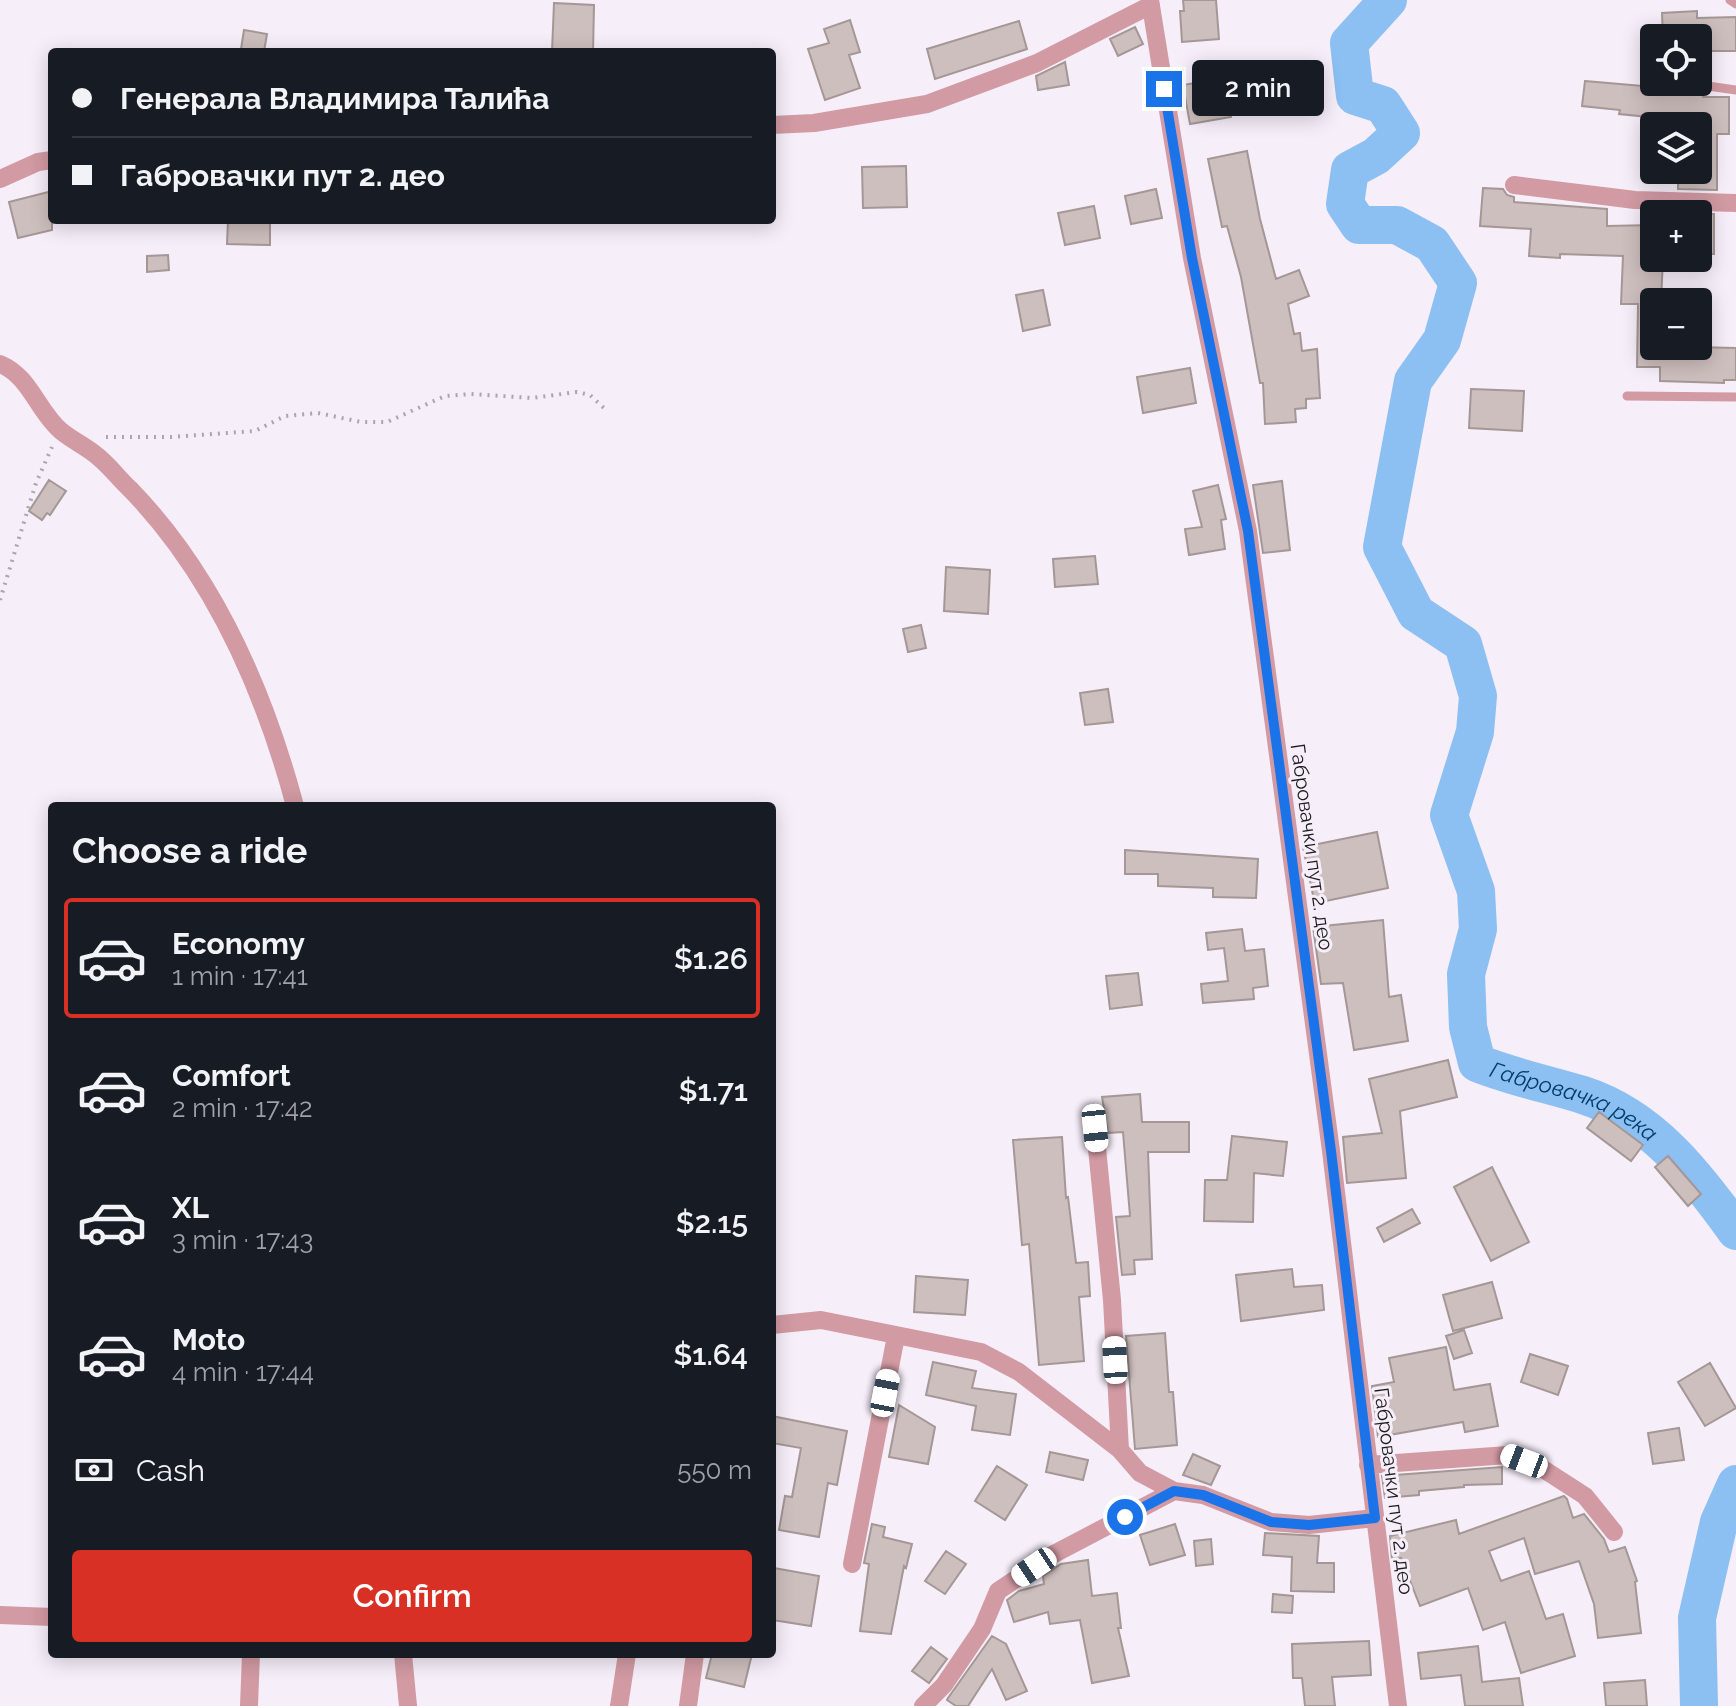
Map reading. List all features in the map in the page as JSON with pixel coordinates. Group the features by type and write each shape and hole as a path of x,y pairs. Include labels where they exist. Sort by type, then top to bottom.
{"street":[{"path":"776,125 814,123 927,104 1037,63 1150,2"},
{"name":"Габровачки пут 2. део","path":"1150,2 1192,258 1248,531 1331,1151 1398,1706"},
{"path":"0,179 48,161"},
{"path":"1514,185 1635,200 1736,203"},
{"path":"0,364 34,394 60,430 97,455 153,513 187,556 214,601 265,708 294,802"},
{"path":"1095,1128 1112,1300 1120,1450"},
{"path":"776,1325 821,1320 959,1346 1001,1360 1120,1450 1140,1473 1174,1491 1203,1495 1271,1522 1309,1525 1375,1518"},
{"path":"852,1564 896,1336"},
{"path":"1368,1465 1508,1455 1540,1467 1585,1496 1614,1532"},
{"path":"923,1706 944,1685 982,1629 998,1591 1052,1555 1174,1491"},
{"path":"0,1615 48,1617"},
{"path":"249,1706 251,1658"},
{"path":"403,1658 408,1706"},
{"path":"619,1706 626,1658"},
{"path":"688,1706 694,1658"}],"lane":[{"path":"1730,0 1736,4"},
{"path":"1712,87 1736,90"},
{"path":"1627,396 1736,397"}],"path":[{"path":"76,441 99,437 171,437 255,431 285,416 318,413 361,422 387,422 445,396 471,394 532,398 577,392 590,395 606,410"},
{"path":"0,600 36,483 60,430"}],"building":[{"path":"1183,0 1216,0 1219,39 1182,42 1180,11 1184,11"},
{"path":"554,3 594,5 593,48 552,48"},
{"path":"1697,11 1697,18 1736,17 1736,51 1712,51 1712,24 1662,24 1662,13"},
{"path":"850,20 860,52 849,55 860,88 825,100 808,49 829,43 824,29"},
{"path":"1019,21 1027,49 935,79 927,49"},
{"path":"1135,27 1143,44 1118,56 1110,39"},
{"path":"244,30 267,34 265,48 241,48"},
{"path":"1065,62 1069,85 1038,90 1036,76"},
{"path":"1224,78 1231,117 1190,124 1183,85"},
{"path":"1585,81 1640,86 1640,96 1729,97 1729,134 1717,134 1717,190 1678,189 1678,184 1712,184 1712,112 1640,112 1640,116 1619,114 1620,110 1582,106"},
{"path":"1247,151 1276,279 1299,270 1309,296 1288,304 1294,334 1300,333 1302,351 1317,349 1320,398 1306,399 1306,408 1295,409 1296,422 1265,424 1263,383 1260,383 1241,277 1227,226 1222,227 1208,159"},
{"path":"906,166 907,207 863,208 862,167"},
{"path":"1483,188 1503,189 1507,195 1514,197 1514,202 1607,209 1607,226 1640,225 1640,272 1662,272 1662,288 1640,288 1640,360 1712,360 1712,347 1736,348 1736,380 1724,380 1724,383 1660,381 1660,367 1637,367 1638,304 1621,304 1623,256 1529,256 1531,229 1480,226"},
{"path":"1156,189 1162,218 1131,224 1125,196"},
{"path":"48,192 48,224 52,224 52,230 18,238 9,202"},
{"path":"1094,206 1100,238 1065,245 1058,213"},
{"path":"1712,214 1714,214 1712,254"},
{"path":"228,224 270,224 270,245 227,244"},
{"path":"168,255 169,270 147,272 147,256"},
{"path":"1043,290 1050,325 1023,331 1016,295"},
{"path":"1190,368 1196,403 1143,413 1137,377"},
{"path":"1471,389 1524,391 1522,431 1469,428"},
{"path":"49,480 66,491 50,515 47,513 42,520 29,511"},
{"path":"1282,481 1290,550 1263,553 1253,485"},
{"path":"1218,485 1226,519 1221,520 1225,549 1189,555 1185,529 1202,527 1193,491"},
{"path":"1095,556 1098,584 1055,587 1053,559"},
{"path":"946,567 990,570 988,614 944,611"},
{"path":"921,625 926,648 908,652 903,629"},
{"path":"1108,689 1113,722 1085,725 1080,693"},
{"path":"1377,832 1388,888 1326,901 1314,900 1303,847"},
{"path":"1125,850 1258,859 1256,898 1213,897 1213,888 1158,886 1158,874 1125,874"},
{"path":"1383,920 1389,997 1401,995 1408,1041 1354,1050 1343,983 1321,984 1313,927"},
{"path":"1242,929 1245,951 1264,949 1268,986 1253,988 1254,999 1203,1003 1201,984 1228,981 1224,948 1208,950 1206,933"},
{"path":"1138,973 1142,1005 1110,1009 1106,976"},
{"path":"1448,1060 1457,1097 1400,1111 1406,1178 1347,1183 1343,1137 1382,1133 1369,1079"},
{"path":"1140,1094 1142,1122 1189,1122 1189,1152 1148,1152 1152,1259 1134,1260 1135,1274 1122,1275 1116,1217 1130,1216 1123,1132 1108,1133 1102,1097"},
{"path":"1599,1112 1643,1145 1631,1161 1587,1128"},
{"path":"1232,1136 1287,1142 1283,1176 1254,1173 1253,1222 1204,1221 1205,1180 1227,1180"},
{"path":"1062,1137 1066,1198 1076,1263 1088,1262 1090,1296 1079,1297 1084,1361 1039,1365 1029,1244 1022,1245 1013,1140"},
{"path":"1668,1156 1701,1194 1688,1206 1655,1167"},
{"path":"1492,1167 1529,1242 1491,1261 1454,1187"},
{"path":"1412,1209 1420,1223 1384,1242 1377,1228"},
{"path":"1292,1269 1294,1287 1322,1285 1324,1310 1241,1321 1236,1275"},
{"path":"916,1276 968,1280 965,1315 914,1312"},
{"path":"1492,1282 1502,1318 1453,1331 1443,1295"},
{"path":"1464,1330 1472,1353 1454,1359 1446,1336"},
{"path":"1165,1333 1177,1445 1135,1449 1126,1336"},
{"path":"1446,1347 1454,1390 1490,1384 1498,1426 1465,1432 1463,1422 1378,1437 1372,1386 1394,1382 1389,1358"},
{"path":"1530,1354 1568,1366 1558,1395 1521,1382"},
{"path":"933,1362 976,1371 972,1388 1016,1394 1010,1435 972,1430 976,1406 926,1395"},
{"path":"1710,1363 1736,1408 1705,1426 1678,1382"},
{"path":"899,1405 935,1427 928,1464 889,1457"},
{"path":"776,1417 847,1431 837,1485 828,1483 819,1537 779,1530 785,1496 792,1497 801,1448 776,1444"},
{"path":"1679,1428 1684,1460 1653,1464 1648,1433"},
{"path":"1050,1452 1088,1460 1083,1480 1046,1472"},
{"path":"1193,1454 1220,1466 1211,1485 1183,1475"},
{"path":"997,1466 1027,1485 1005,1520 975,1501"},
{"path":"1502,1467 1502,1484 1464,1485 1419,1491 1419,1495 1385,1498 1382,1476"},
{"path":"1564,1496 1573,1518 1584,1514 1604,1539 1609,1552 1625,1547 1637,1581 1641,1633 1598,1638 1594,1604 1579,1561 1535,1574 1524,1538 1489,1551 1501,1581 1529,1571 1546,1619 1563,1614 1575,1656 1521,1673 1505,1622 1483,1630 1468,1588 1420,1606 1401,1558 1392,1560 1390,1536 1456,1520 1459,1534"},
{"path":"872,1524 885,1527 883,1537 912,1544 906,1568 904,1566 891,1634 860,1631 869,1564 864,1563"},
{"path":"1175,1524 1185,1555 1150,1565 1140,1535"},
{"path":"1265,1533 1319,1536 1317,1563 1334,1563 1334,1592 1291,1591 1292,1557 1263,1555"},
{"path":"1211,1539 1213,1564 1196,1566 1194,1541"},
{"path":"946,1551 966,1564 945,1594 925,1581"},
{"path":"1088,1560 1092,1596 1117,1593 1121,1628 1118,1628 1129,1676 1092,1683 1080,1620 1050,1624 1048,1612 1014,1622 1007,1600 1019,1591 1044,1584 1043,1576 1061,1564"},
{"path":"776,1568 819,1576 811,1626 776,1621"},
{"path":"1273,1594 1293,1596 1292,1613 1272,1612"},
{"path":"992,1636 1006,1644 1027,1691 1006,1700 992,1669 968,1706 956,1706 948,1698"},
{"path":"1369,1641 1371,1675 1332,1677 1335,1706 1305,1706 1302,1678 1293,1678 1292,1644"},
{"path":"1478,1646 1482,1682 1519,1678 1523,1706 1465,1706 1461,1675 1421,1679 1418,1653"},
{"path":"931,1647 947,1659 929,1683 912,1671"},
{"path":"711,1658 751,1658 744,1687 706,1678"},
{"path":"1645,1680 1647,1706 1606,1706 1604,1683"}],"waterway":[{"name":"Габровачка река","path":"1388,0 1349,43 1355,96 1383,105 1401,133 1376,156 1350,170 1345,204 1359,225 1397,225 1432,244 1458,283 1442,340 1413,381 1382,547 1416,613 1463,644 1478,696 1475,732 1449,815 1476,891 1478,929 1466,974 1468,1027 1477,1063 1583,1095 1630,1118 1651,1133 1688,1169 1736,1231"},
{"name":"Габровачка река","path":"1699,1706 1697,1618 1719,1522 1736,1484"}],"route":[{"path":"1125,1517 1174,1491 1203,1495 1271,1522 1309,1525 1375,1518 1331,1151 1248,531 1192,258 1164,89"}]}
